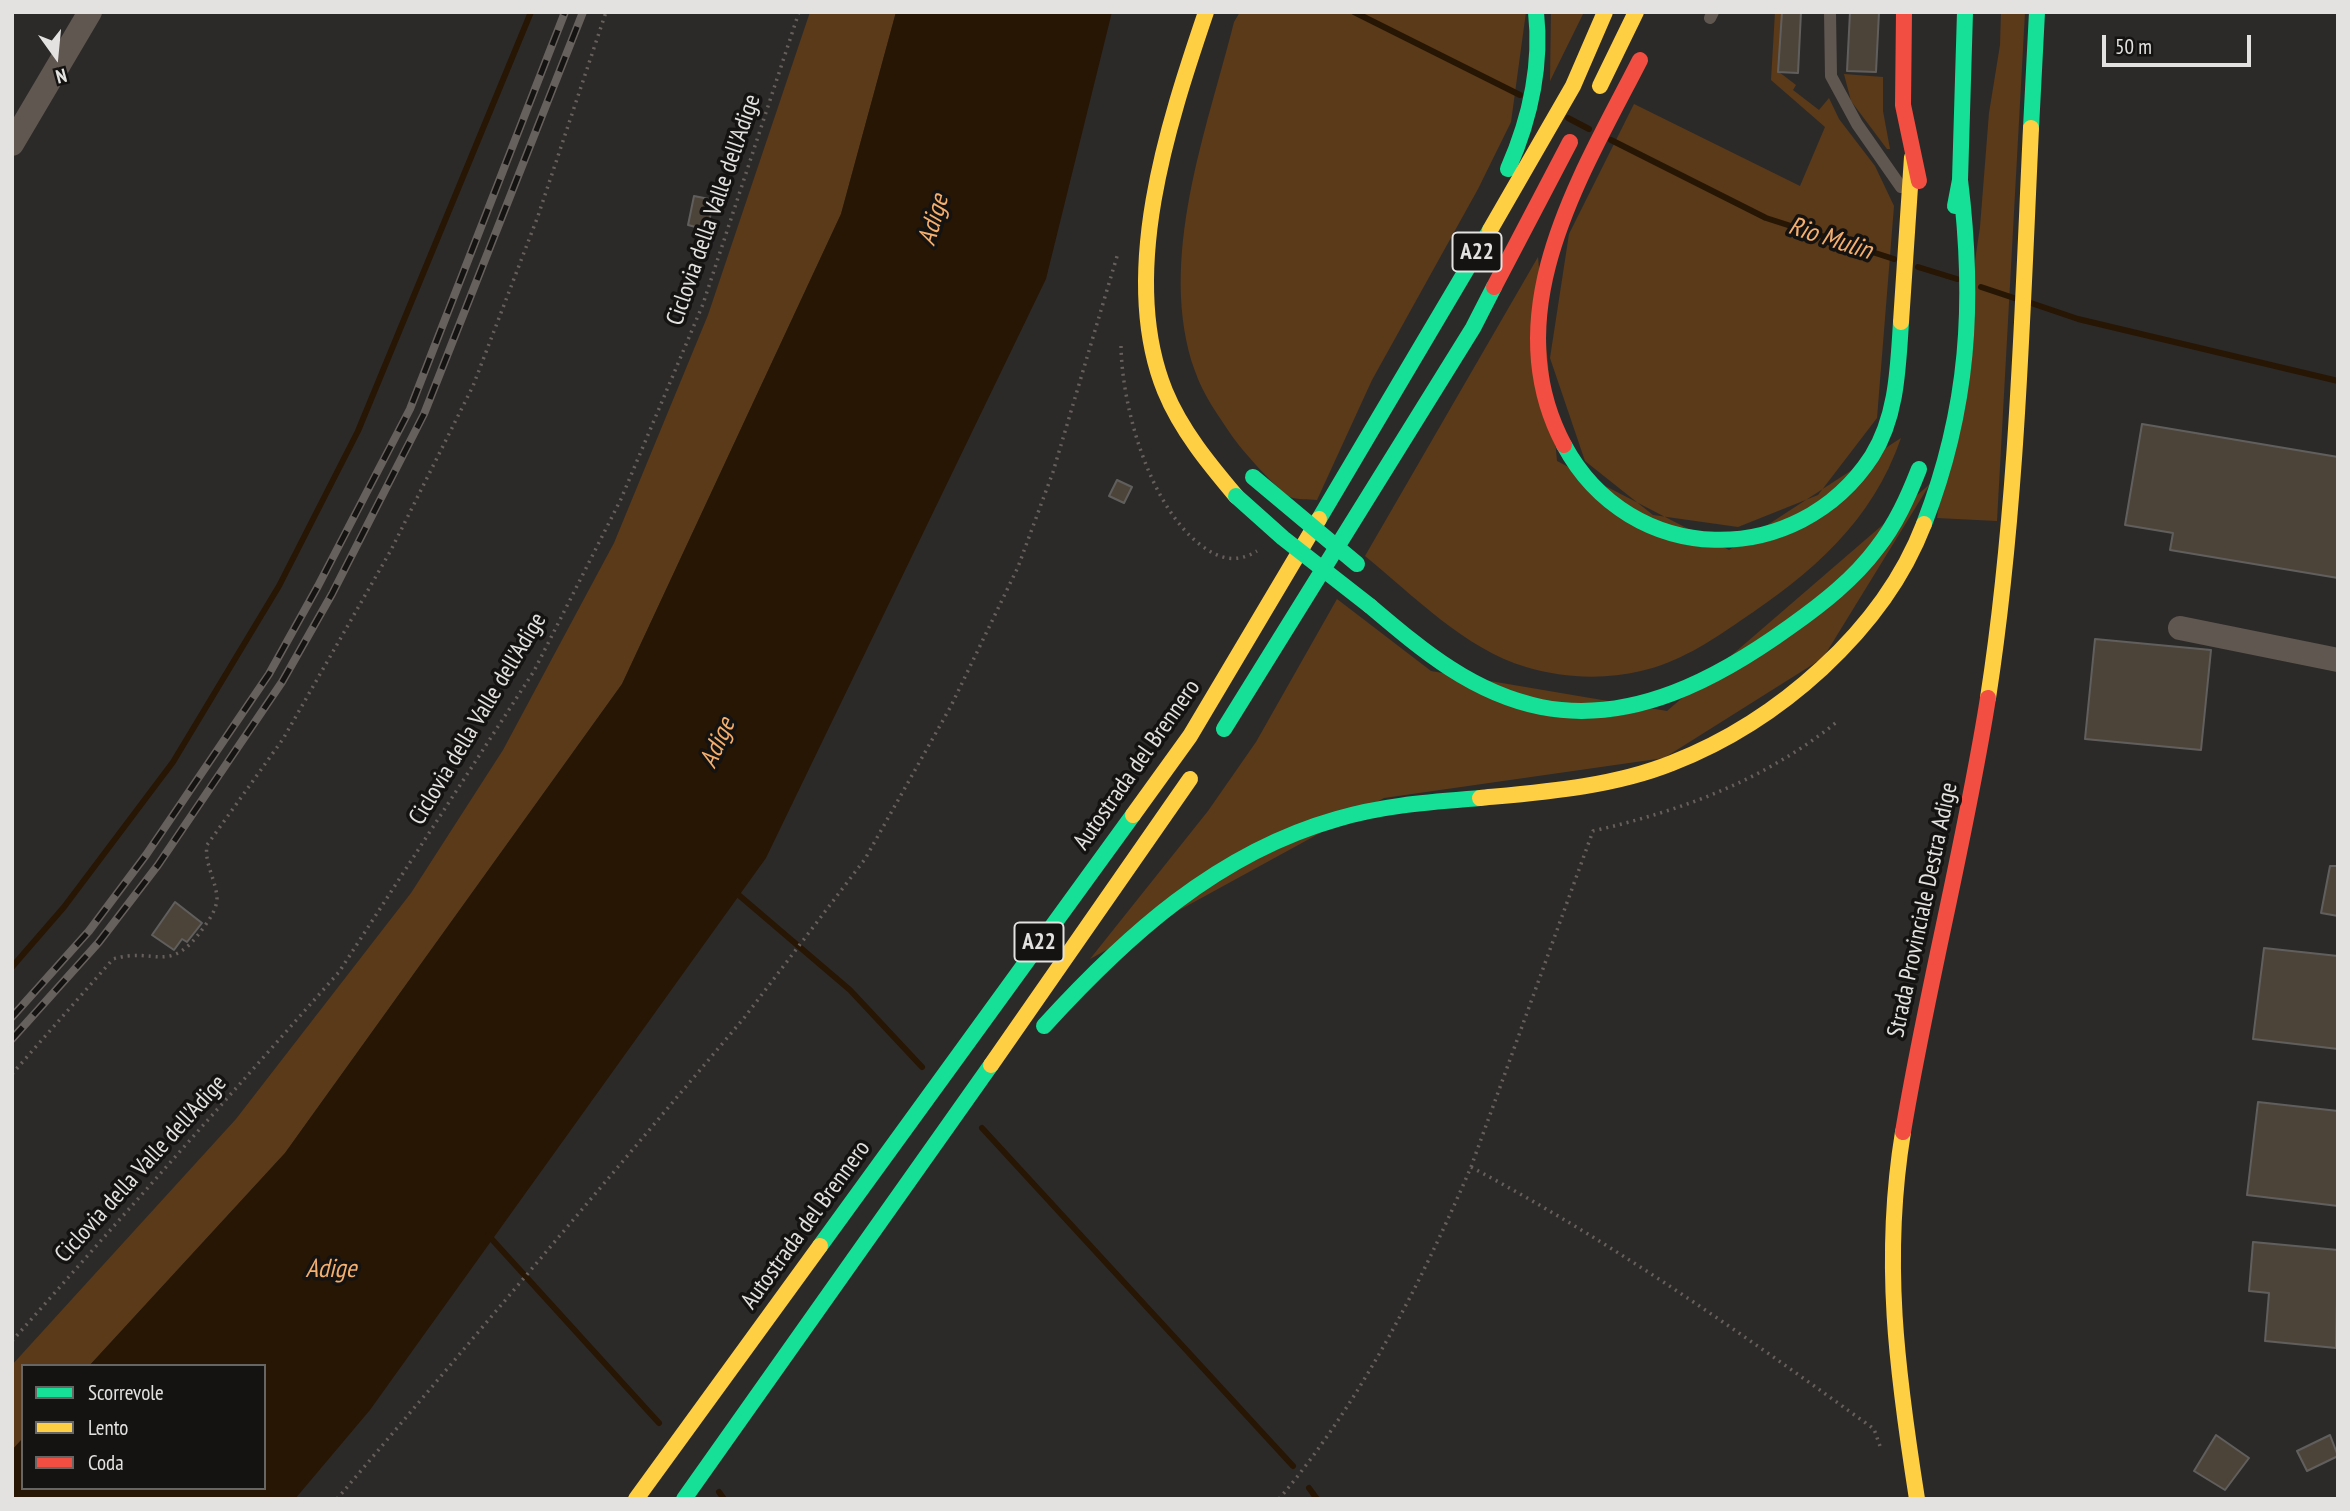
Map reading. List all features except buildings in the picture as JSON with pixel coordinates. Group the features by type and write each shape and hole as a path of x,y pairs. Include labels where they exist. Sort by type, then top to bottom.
{"main road":[{"path":"1206,12 1185,71 1165,153 1148,258 1146,308 1152,349 1170,403 1192,441 1236,496 1283,538 1424,652 1463,677 1500,696 1545,708 1591,710 1652,702 1685,691 1725,671 1788,628 1858,571 1895,524 1927,448"},
{"path":"1410,365 1459,256 1510,165 1537,72 1540,51 1535,12"},
{"name":"Autostrada del Brennero","path":"636,1499 1189,736 1544,139 1573,86 1605,12"},
{"path":"1595,97 1636,12"},
{"path":"1904,12 1903,105 1912,158 1927,208"},
{"path":"930,1152 1076,989 1169,906 1237,860 1299,831 1382,807 1571,788 1633,776 1707,749 1777,707 1824,669 1859,629 1902,568 1930,513 1955,424 1967,306 1969,257 1960,180 1965,12"},
{"name":"Strada Provinciale Destra Adige","path":"1917,1499 1898,1377 1891,1295 1895,1181 1920,1030 1978,759 2000,619 2021,331 2037,12"},
{"path":"1649,42 1559,219 1547,264 1538,324 1538,365 1549,418 1559,444 1577,472 1604,499 1642,523 1680,537 1746,538 1770,532 1801,519 1830,500 1865,465 1888,421 1898,386 1912,158"},
{"name":"Autostrada del Brennero","path":"1212,748 1473,327 1581,121"},
{"path":"1949,240 1960,180"},
{"path":"1239,460 1253,477 1366,571"},
{"name":"A22","path":"684,1499 1196,770"}],"street":[{"path":"12,144 90,12"},
{"path":"2180,628 2338,660"}],"lane":[{"path":"1830,12 1831,76 1857,124 1908,199"}],"path":[{"path":"12,1074 113,959 125,955 173,958 194,942 211,917 217,900 206,856 207,845 283,739 391,550 472,386 538,216 606,12"},
{"name":"Ciclovia della Valle dell'Adige","path":"12,1341 340,972 534,671 621,499 703,304 799,12"},
{"path":"337,1499 744,1018 806,933 865,859 951,706 1018,567 1053,472 1120,243"},
{"path":"1279,1499 1327,1436 1376,1356 1439,1238 1471,1167 1593,831 1661,814 1743,783 1787,759 1838,721"},
{"path":"1471,1167 1636,1262 1874,1429"}],"shaded area":[{"path":"810,12 896,12 841,214 622,684 285,1153 91,1364 21,1364 21,1440 12,1450 12,1365 236,1119 411,893 503,750 614,543 708,315"},
{"path":"1240,12 1526,12 1511,122 1478,189 1372,380 1317,500 1290,497 1236,442 1202,388 1184,329 1181,285 1183,241 1190,196 1234,22"},
{"path":"1551,12 1584,12 1550,81"},
{"path":"1775,12 1782,12 1779,72 1796,85 1793,90 1819,110 1829,98 1839,119 1875,166 1894,206 1877,418 1818,495 1738,527 1653,515 1585,461 1550,358 1569,234 1634,104 1800,186 1825,127 1771,80"},
{"path":"2001,12 2025,12 1997,521 1937,518 1980,227 1989,113 2000,45"},
{"path":"1844,74 1883,77 1883,111 1890,149 1887,149 1851,101"},
{"path":"1538,257 1557,461 1729,550 1901,438 1874,495 1837,543 1815,564 1766,603 1705,644 1667,663 1641,671 1598,677 1569,675 1540,671 1504,659 1461,634 1365,556"},
{"path":"1930,484 1823,658 1664,758 1384,798 1090,959 1208,811 1256,742 1337,599 1431,671 1667,711"}],"water":[{"name":"Adige","path":"896,12 1112,12 1046,279 766,858 370,1410 295,1499 12,1499 12,1450 21,1440 21,1490 266,1490 266,1364 91,1364 285,1153 622,684 841,214"}],"waterway":[{"path":"12,967 64,907 173,762 279,586 358,431 531,12"},
{"name":"Rio Mulin","path":"1354,12 1520,95"},
{"name":"Rio Mulin","path":"1568,118 1589,129"},
{"name":"Rio Mulin","path":"1611,140 1766,218 1894,259"},
{"name":"Rio Mulin","path":"1918,267 1957,279"},
{"name":"Rio Mulin","path":"1981,287 2014,298"},
{"name":"Rio Mulin","path":"2031,303 2078,319 2338,381"},
{"path":"734,891 850,990 922,1067"},
{"path":"982,1128 1293,1466"},
{"path":"488,1235 659,1423"},
{"path":"1309,1488 1317,1499"},
{"path":"719,1492 724,1499"}],"railway":[{"path":"12,1017 89,931 146,855 269,674 318,586 410,409 565,12"},
{"path":"12,1039 99,942 158,865 282,682 332,594 424,414 583,12"}],"traffic: fast":[{"path":"1508,169 1528,112 1536,73 1536,12"},
{"path":"1955,206 1960,180 1965,12"},
{"path":"2031,128 2037,12"},
{"path":"1924,524 1951,438 1965,354 1967,269 1960,180"},
{"path":"1319,519 1490,230"},
{"path":"1224,729 1473,328 1494,287"},
{"path":"1564,445 1593,486 1629,515 1671,533 1715,540 1759,535 1802,520 1840,494 1872,456 1880,441 1887,425 1895,391 1901,322"},
{"path":"1370,606 1429,654 1492,692 1541,707 1575,711 1642,703 1674,693 1734,663 1791,626 1837,590 1884,539 1901,510 1919,469"},
{"path":"1253,477 1357,564"},
{"path":"1236,496 1283,538 1370,606"},
{"path":"1044,1026 1141,930 1213,876 1252,853 1293,834 1354,814 1408,805 1480,798"},
{"path":"820,1246 1133,815"},
{"path":"684,1499 991,1065"}],"traffic: slow":[{"path":"1206,12 1164,151 1147,250 1146,299 1152,346 1165,391 1196,446 1236,496"},
{"path":"1490,230 1573,86 1605,12"},
{"path":"1600,86 1636,12"},
{"path":"1988,698 2012,485 2031,128"},
{"path":"1901,322 1912,157"},
{"path":"1133,815 1190,736 1319,519"},
{"path":"1480,798 1578,787 1626,778 1672,763 1750,723 1787,698 1854,636 1882,601 1906,563 1924,524"},
{"path":"991,1065 1190,779"},
{"path":"1903,1132 1897,1179 1893,1271 1898,1361 1917,1499"},
{"path":"636,1499 820,1246"}],"traffic: jam":[{"path":"1904,12 1903,105 1919,181"},
{"path":"1564,445 1545,396 1538,346 1541,296 1553,247 1571,199 1640,60"},
{"path":"1494,287 1570,142"},
{"path":"1903,1132 1988,698"}]}
